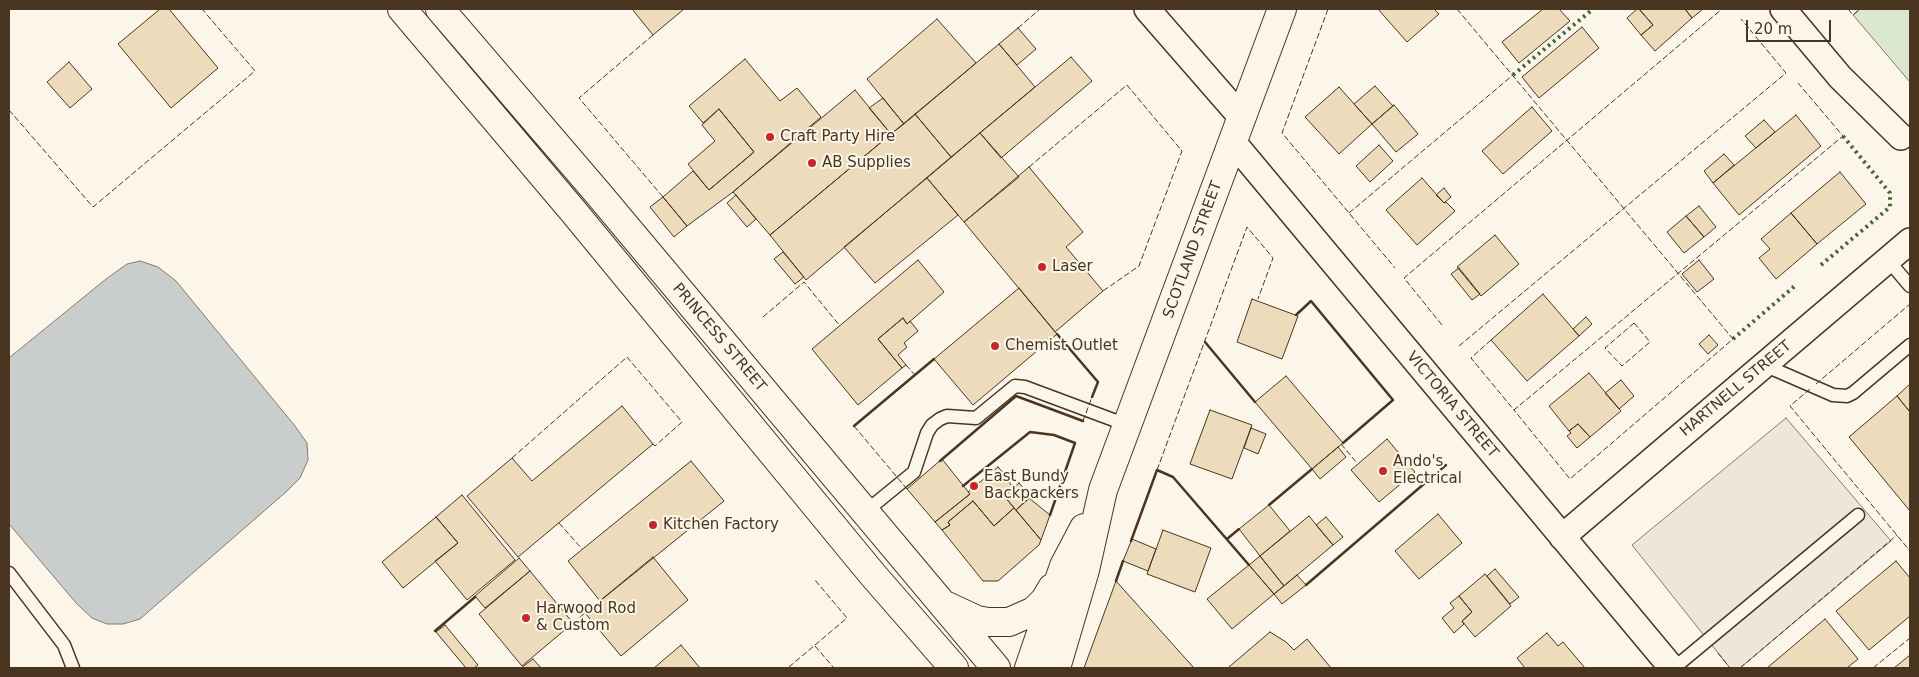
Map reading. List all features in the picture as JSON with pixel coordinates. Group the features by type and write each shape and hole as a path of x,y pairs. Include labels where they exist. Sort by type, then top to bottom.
{"main road":[{"name":"PRINCESS STREET","path":"402,9 573,211 920,630 954,668"},
{"name":"PRINCESS STREET","path":"440,9 601,196 996,668"},
{"name":"SCOTLAND STREET","path":"1029,668 1064,566 1103,490 1128,425 1282,9"},
{"name":"SCOTLAND STREET","path":"1056,668 1085,570 1103,490"},
{"path":"939,602 977,620 1009,622 1034,612 1045,600 1064,566"},
{"path":"920,630 940,668"}],"street":[{"name":"VICTORIA STREET","path":"1147,9 1237,130 1562,537 1673,668"},
{"path":"1783,9 1840,77 1901,137"},
{"name":"HARTNELL STREET","path":"1562,537 1910,241"}],"lane":[{"path":"1888,260 1910,286"},
{"path":"1764,365 1833,396 1847,396 1910,345"},
{"path":"865,512 914,472 932,425 947,416 976,418 1015,386 1025,386 1128,425"},
{"path":"1673,668 1858,515"},
{"path":"9,573 64,645 73,668"}],"green space":[{"path":"1860,9 1910,9 1910,82 1853,15"}],"shaded area":[{"path":"140,261 158,267 176,281 295,426 307,443 308,460 300,478 287,491 140,619 123,624 107,624 92,618 77,604 9,524 9,358 106,279 127,264"},
{"path":"1786,418 1891,541 1740,668 1730,668 1632,545"}],"building":[{"path":"160,9 169,9 218,68 171,108 118,44"},
{"path":"632,9 684,9 653,35"},
{"path":"1378,9 1434,9 1439,14 1407,42"},
{"path":"1543,9 1559,9 1570,21 1519,63 1502,42"},
{"path":"1637,9 1653,25 1641,35 1627,18"},
{"path":"1639,9 1685,9 1692,18 1655,51 1641,35 1653,25"},
{"path":"1685,9 1703,9 1692,18"},
{"path":"937,19 976,63 904,124 867,79"},
{"path":"1582,27 1599,48 1539,98 1522,77"},
{"path":"1018,28 1036,49 1017,65 999,44"},
{"path":"999,44 1035,87 951,157 915,114"},
{"path":"1071,57 1092,81 1001,158 980,133"},
{"name":"Craft Party Hire","path":"745,59 780,101 797,88 821,117 733,192 687,226 663,197 693,171 709,190 754,152 719,109 703,123 689,106"},
{"path":"69,62 92,89 70,108 47,82"},
{"path":"1375,86 1393,106 1372,124 1354,104"},
{"path":"1339,87 1372,124 1339,154 1305,117"},
{"name":"AB Supplies","path":"855,90 891,134 770,235 733,192"},
{"path":"883,98 904,124 891,134 869,108"},
{"path":"1394,105 1418,134 1396,152 1372,124"},
{"path":"1532,107 1552,131 1503,174 1482,151"},
{"path":"719,109 754,152 709,190 688,164 715,141 702,125"},
{"path":"915,114 951,157 806,280 770,235"},
{"path":"1796,115 1821,146 1739,215 1713,183"},
{"path":"1764,120 1775,132 1756,148 1745,136"},
{"path":"980,133 1019,177 964,222 927,178"},
{"path":"1379,145 1393,161 1370,182 1356,166"},
{"path":"1724,154 1734,165 1713,183 1704,171"},
{"name":"Laser","path":"1029,167 1083,232 1066,247 1103,291 1055,332 964,222"},
{"path":"1840,172 1866,204 1817,244 1791,213"},
{"path":"927,178 958,215 875,283 844,247"},
{"path":"1422,178 1444,203 1446,202 1455,211 1417,245 1386,210"},
{"path":"1444,188 1451,197 1444,203 1436,195"},
{"path":"736,195 756,219 747,227 727,203"},
{"path":"663,197 687,226 674,237 650,207"},
{"path":"1699,206 1716,227 1704,237 1686,216"},
{"path":"1791,213 1817,244 1776,279 1759,258 1770,249 1761,239"},
{"path":"1686,216 1704,237 1684,253 1667,232"},
{"path":"1495,235 1519,264 1481,296 1457,267"},
{"path":"783,252 804,277 795,284 774,259"},
{"path":"918,260 944,292 907,324 903,318 878,339 902,368 858,405 812,349"},
{"path":"1699,260 1714,279 1697,292 1682,274"},
{"path":"1459,268 1480,294 1472,300 1451,274"},
{"name":"Chemist Outlet","path":"1019,288 1057,334 973,405 934,359"},
{"path":"1543,294 1579,336 1527,381 1491,340"},
{"path":"1252,299 1298,316 1282,359 1237,342"},
{"path":"1586,317 1592,324 1579,336 1573,329"},
{"path":"903,318 907,324 910,321 918,331 904,343 907,347 898,355 906,365 902,368 878,339"},
{"path":"1709,335 1718,345 1708,354 1699,344"},
{"path":"1589,373 1621,411 1590,437 1578,424 1569,431 1549,406"},
{"path":"1286,376 1343,443 1312,469 1255,402"},
{"path":"1621,380 1634,396 1619,409 1605,393"},
{"path":"1910,384 1910,412 1897,396"},
{"path":"1897,396 1910,412 1910,511 1849,437"},
{"path":"622,406 653,444 518,557 467,496 512,458 532,481"},
{"path":"1210,410 1252,425 1232,479 1190,464"},
{"path":"1578,424 1590,437 1577,448 1567,436 1571,433 1569,431"},
{"path":"1251,428 1266,434 1258,454 1244,448"},
{"name":"Ando's Electrical","path":"1387,439 1415,472 1379,502 1351,470"},
{"path":"1338,447 1346,457 1320,479 1312,469"},
{"path":"942,459 970,494 935,522 907,489"},
{"name":"Kitchen Factory","path":"691,461 724,501 600,601 568,561"},
{"path":"998,467 1009,479 1008,481 1013,487 1004,496 1014,508 994,526 973,501 948,522 950,525 942,530 935,522 970,494 968,492"},
{"path":"1019,483 1031,497 1016,510 1004,496"},
{"path":"462,495 515,560 467,600 435,561 458,543 436,517"},
{"path":"1029,498 1050,515 1041,540 1016,510"},
{"path":"973,501 994,526 1014,508 1041,540 1039,545 998,581 983,581 942,530 950,525 948,522"},
{"path":"1269,505 1290,531 1260,556 1239,529"},
{"path":"1438,514 1462,543 1419,579 1395,551"},
{"path":"1309,516 1333,545 1284,586 1260,556"},
{"path":"436,517 458,543 403,588 382,562"},
{"path":"1326,517 1343,537 1333,545 1316,525"},
{"path":"1163,530 1211,548 1195,592 1147,574"},
{"path":"1132,539 1156,549 1148,571 1123,561"},
{"path":"1260,556 1284,586 1274,594 1249,565"},
{"path":"653,557 688,600 621,656 585,613"},
{"path":"519,558 530,571 485,608 475,596"},
{"path":"1896,561 1910,578 1910,616 1869,650 1836,611"},
{"path":"1249,565 1274,594 1232,629 1207,599"},
{"path":"1495,569 1519,597 1510,604 1487,576"},
{"name":"Harwood Rod & Custom","path":"530,571 573,623 522,666 479,614"},
{"path":"1485,574 1511,606 1475,637 1462,621 1472,612 1459,596"},
{"path":"1297,575 1306,585 1282,604 1274,594"},
{"path":"1116,581 1194,668 1084,668"},
{"path":"1459,596 1472,612 1462,621 1464,624 1454,633 1442,618 1454,608 1450,603"},
{"path":"1825,619 1858,659 1847,668 1767,668"},
{"path":"445,625 478,665 474,668 466,668 436,632"},
{"path":"1270,632 1286,642 1294,650 1307,639 1331,668 1229,667"},
{"path":"1547,633 1558,646 1563,642 1585,668 1525,668 1517,658"},
{"path":"681,645 700,668 654,668"},
{"path":"1910,655 1910,668 1894,668"},
{"path":"533,659 541,668 521,668"}],"hedge":[{"path":"1513,75 1593,9"},
{"path":"1821,265 1890,207 1890,193 1843,136"},
{"path":"1733,339 1796,285"}],"fence":[{"path":"9,110 93,207 255,71 202,9"},
{"path":"1018,28 1040,9"},
{"path":"1328,9 1282,133 1395,268"},
{"path":"1457,9 1733,339 1570,479 1514,410"},
{"path":"1442,325 1404,278 1722,9"},
{"path":"1848,9 1853,15 1860,9"},
{"path":"1459,346 1786,73 1741,19"},
{"path":"653,35 579,98 663,197"},
{"path":"1349,213 1513,75"},
{"path":"1491,340 1471,358 1514,410 1843,136 1798,83"},
{"path":"1029,167 1127,85 1182,151 1139,266 1103,291"},
{"path":"1157,470 1247,227 1273,258 1258,299"},
{"path":"763,317 804,282 840,326"},
{"path":"1816,384 1910,304"},
{"path":"1634,323 1650,342 1622,366 1605,348 1634,323"},
{"path":"512,458 627,357 682,422 655,446 653,444"},
{"path":"906,365 915,375"},
{"path":"1810,389 1790,406 1910,551"},
{"path":"1083,421 1092,397"},
{"path":"854,426 907,489"},
{"path":"1341,444 1357,463"},
{"path":"559,523 582,549"},
{"path":"1740,668 1897,535"},
{"path":"789,667 847,618 815,580"},
{"path":"573,623 585,613"},
{"path":"1873,668 1910,638"},
{"path":"815,646 834,668"},
{"path":"1718,653 1730,668"}],"wall":[{"path":"1296,315 1311,301 1393,400 1343,443"},
{"path":"1057,334 1098,382 1092,397"},
{"path":"1205,342 1255,402"},
{"path":"854,426 934,359"},
{"path":"940,461 1016,396 1083,421"},
{"path":"963,486 1030,432 1054,435 1075,443 1050,515"},
{"path":"1306,585 1446,465"},
{"path":"1269,505 1312,469"},
{"path":"1131,541 1157,470 1173,477 1249,565"},
{"path":"1227,539 1239,529"},
{"path":"1116,581 1123,561"},
{"path":"435,631 475,597"}],"place":[{"name":"Craft Party Hire","path":"770,137"},
{"name":"AB Supplies","path":"812,163"},
{"name":"Laser","path":"1042,267"},
{"name":"Chemist Outlet","path":"995,346"},
{"name":"Ando's Electrical","path":"1383,471"},
{"name":"East Bundy Backpackers","path":"974,486"},
{"name":"Kitchen Factory","path":"653,525"},
{"name":"Harwood Rod & Custom","path":"526,618"}]}
